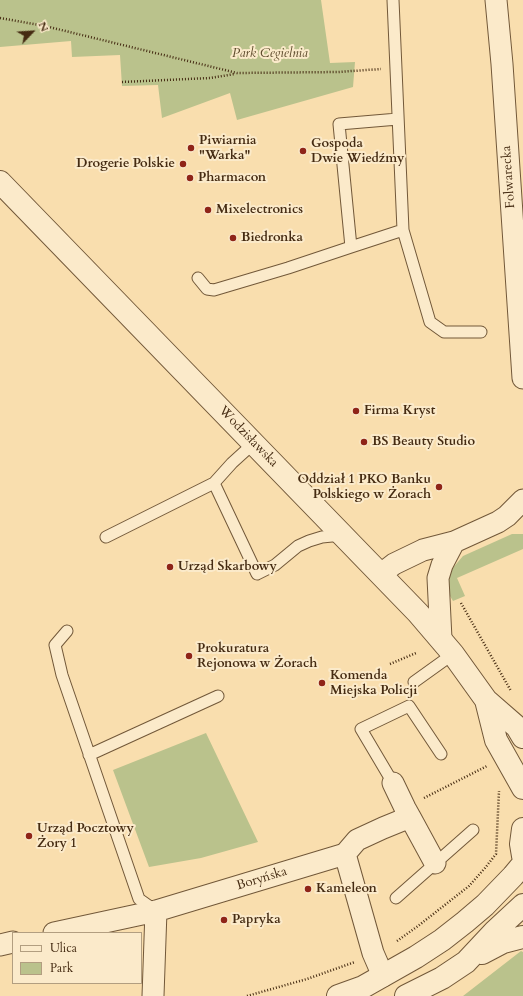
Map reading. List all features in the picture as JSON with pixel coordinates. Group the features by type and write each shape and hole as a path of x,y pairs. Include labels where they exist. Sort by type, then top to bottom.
{"street":[{"name":"Folwarecka","path":"496,0 502,64 523,378"},
{"name":"Wodzisławska","path":"0,182 418,613 447,646 486,700 517,727 523,738"},
{"path":"381,574 394,564 423,550 454,542 498,522 507,516 523,500"},
{"path":"447,646 438,578 442,565 454,542"},
{"name":"Wodzisławska","path":"486,700 496,740 523,788"},
{"path":"393,783 435,863"},
{"path":"383,976 372,953 345,854 357,840 383,828 407,812"},
{"path":"523,829 521,844 523,856"},
{"name":"Boryńska","path":"59,932 156,911 345,854"},
{"path":"338,996 363,987 416,957 465,922 485,905 523,864"},
{"path":"466,962 495,931 523,905"},
{"path":"154,996 156,911"},
{"path":"412,995 466,962 503,942 523,937"},
{"path":"0,945 12,942"}],"lane":[{"path":"393,0 403,230 430,322 444,332 481,332"},
{"path":"351,247 339,124 398,118"},
{"path":"198,278 207,289 214,290 288,268 403,230"},
{"path":"106,537 214,483 232,463 254,443"},
{"path":"214,483 257,574 275,565 298,546 309,541 322,537 343,535"},
{"path":"67,631 55,645 62,676 139,899 156,911"},
{"path":"414,682 429,671 447,646"},
{"path":"90,755 218,696"},
{"path":"393,783 361,729 409,706 440,754"},
{"path":"396,898 473,830"}],"path":[{"path":"0,18 45,26 237,73"},
{"path":"122,82 210,78 237,73 338,72 396,68"},
{"path":"460,601 514,697"},
{"path":"390,664 416,653"},
{"path":"407,812 446,786 490,765"},
{"path":"469,886 496,854 500,791 497,784"}],"green space":[{"name":"Park Cegielnia","path":"0,0 321,0 330,63 355,62 353,87 237,120 230,93 162,118 158,85 122,86 120,55 72,57 71,41 0,47"},
{"path":"512,534 523,534 523,549 457,578 465,596 453,601 447,591 451,570 463,556"},
{"path":"206,733 258,842 201,858 149,867 113,770"},
{"path":"521,951 523,952 523,996 463,996"}],"place":[{"name":"Piwiarnia \"Warka\"","path":"191,148"},
{"name":"Gospoda Dwie Wiedźmy","path":"303,151"},
{"name":"Drogerie Polskie","path":"183,164"},
{"name":"Pharmacon","path":"190,178"},
{"name":"Mixelectronics","path":"208,210"},
{"name":"Biedronka","path":"233,238"},
{"name":"Firma Kryst","path":"356,411"},
{"name":"BS Beauty Studio","path":"364,442"},
{"name":"Oddział 1 PKO Banku Polskiego w Żorach","path":"439,487"},
{"name":"Urząd Skarbowy","path":"170,567"},
{"name":"Prokuratura Rejonowa w Żorach","path":"189,656"},
{"name":"Komenda Miejska Policji","path":"322,683"},
{"name":"Urząd Pocztowy Żory 1","path":"29,836"},
{"name":"Kameleon","path":"308,889"},
{"name":"Papryka","path":"224,920"}]}
